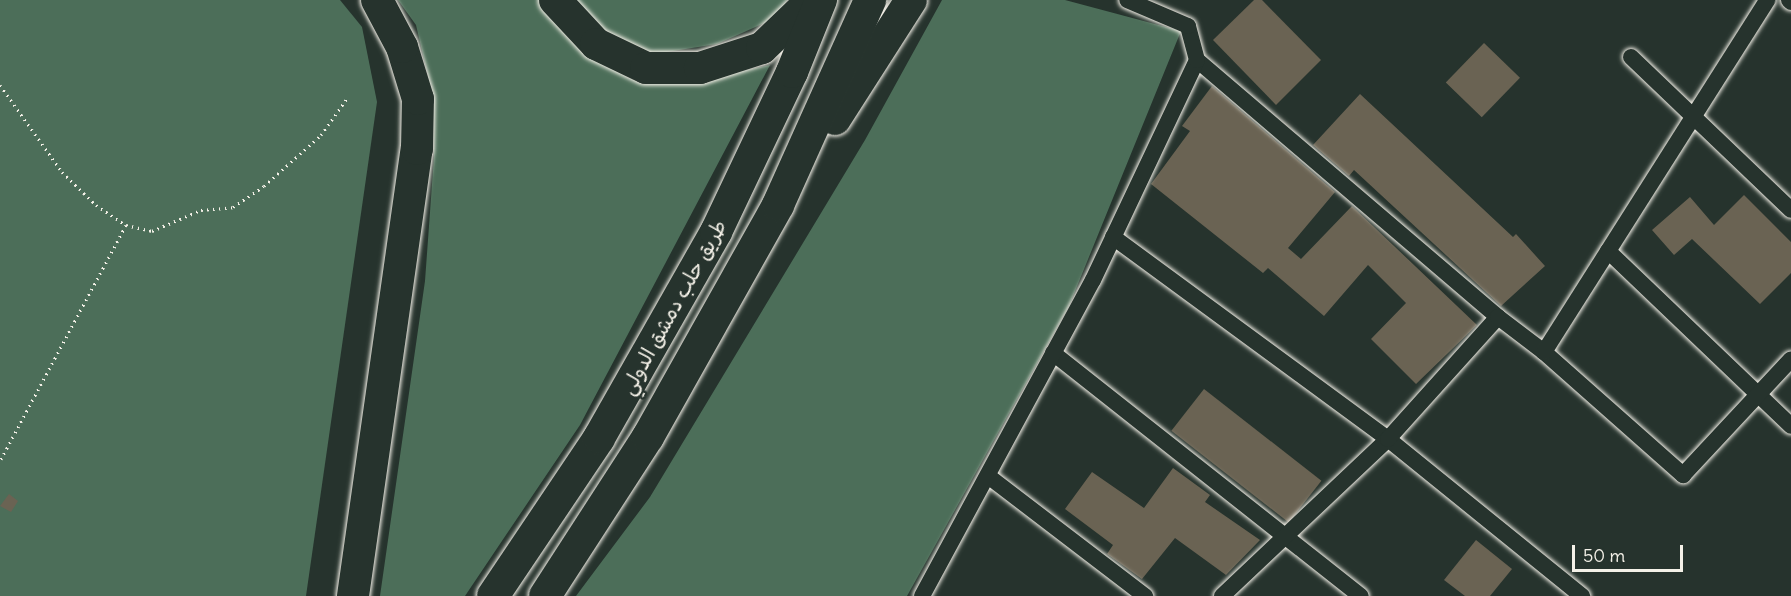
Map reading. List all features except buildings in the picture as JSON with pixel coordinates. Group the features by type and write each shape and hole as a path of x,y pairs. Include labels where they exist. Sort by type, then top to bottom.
{"highway":[{"path":"353,596 417,149 418,99 402,46 377,0"},
{"path":"555,0 596,44 646,68 699,68 762,48 812,0"},
{"name":"طريق حلب دمشق الدولي","path":"493,596 599,438 716,232 792,72 821,0"},
{"name":"طريق حلب دمشق الدولي","path":"545,596 648,437 778,205 870,0"},
{"path":"778,205 911,0"}],"street":[{"path":"1127,0 1188,26 1197,60 1498,317 1544,352 1683,475 1791,359"},
{"path":"1544,352 1767,0"},
{"path":"1631,57 1791,210"},
{"path":"922,596 988,476 1113,237 1197,60"},
{"path":"1113,237 1388,439 1582,596"},
{"path":"1608,251 1791,426"},
{"path":"1222,596 1388,439 1498,317"},
{"path":"1053,353 1361,596"},
{"path":"988,476 1145,596"}],"path":[{"path":"0,85 62,172 96,205 126,225 152,231 201,210 233,207 264,186 321,135 348,97"},
{"path":"0,461 126,225"}],"green space":[{"path":"0,0 340,0 362,27 377,102 306,596 0,596"},
{"path":"398,0 539,0 551,19 585,55 633,80 698,81 770,65 580,425 465,596 380,596 425,281 434,157 431,89 416,25"},
{"path":"569,0 787,0 776,18 717,44 654,54 609,34"},
{"path":"942,0 1065,0 1181,31 1069,306 907,596 576,596 650,497 865,140"}]}
